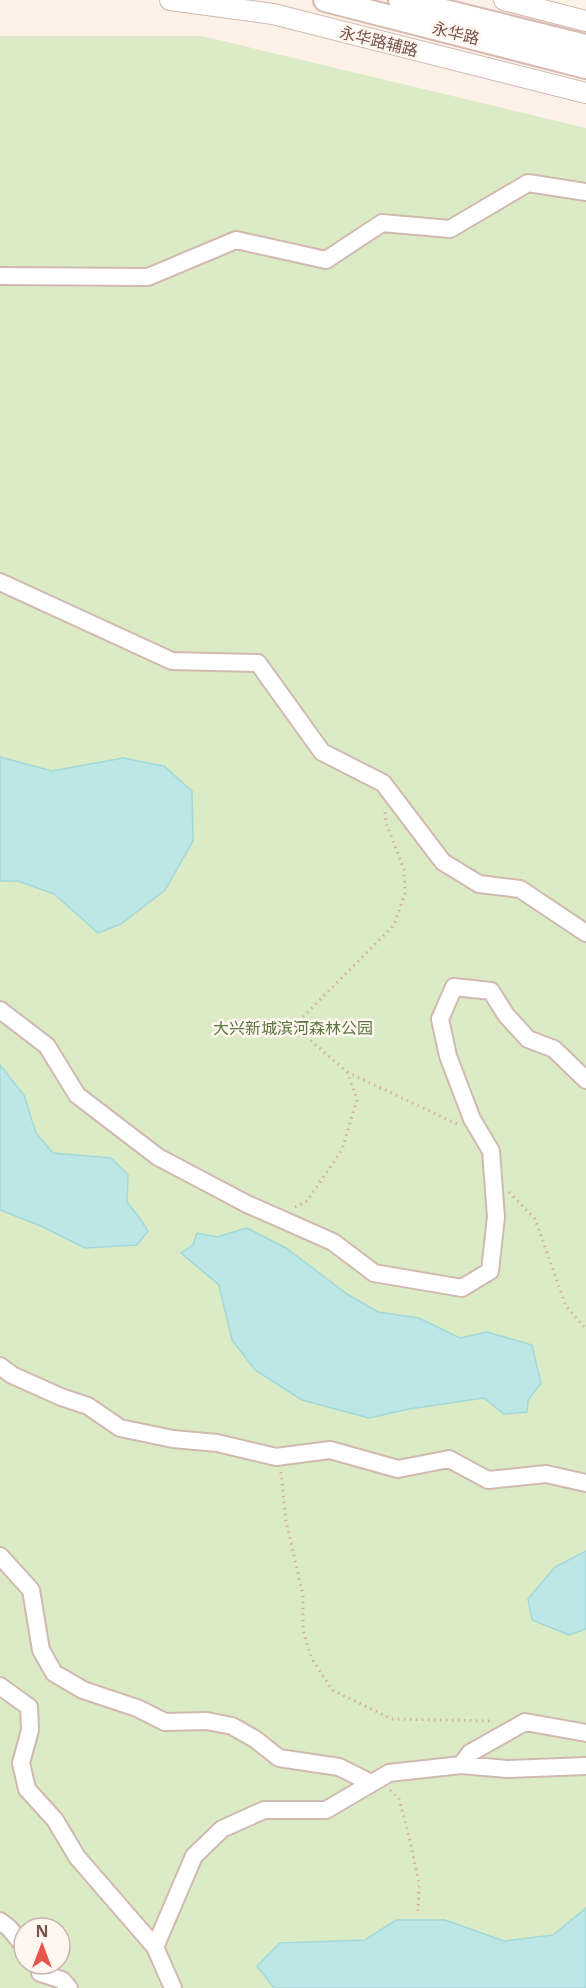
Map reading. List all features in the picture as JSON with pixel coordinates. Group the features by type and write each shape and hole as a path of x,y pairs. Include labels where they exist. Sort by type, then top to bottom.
{"main road":[{"name":"永华路","path":"325,0 586,67"},
{"name":"永华路","path":"400,0 586,46"}],"street":[{"name":"永华路辅路","path":"170,0 273,14 586,93"},
{"path":"504,0 586,21"},
{"path":"0,276 148,277 236,240 326,260 382,223 450,229 528,183 586,192"},
{"path":"0,582 172,661 258,663 322,752 383,783 443,862 479,884 520,889 586,933"},
{"path":"0,1010 47,1046 78,1095 158,1156 247,1204 333,1242 374,1273 462,1288 490,1271 496,1216 491,1151 472,1119 448,1056 440,1018 454,987 491,991 506,1015 528,1039 554,1049 586,1080"},
{"path":"0,1366 12,1375 61,1397 88,1406 120,1428 173,1439 217,1443 275,1456 330,1450 398,1469 449,1459 488,1480 546,1474 586,1483"},
{"path":"0,1556 31,1590 41,1650 54,1673 83,1690 137,1708 165,1722 207,1721 232,1726 255,1739 279,1758 339,1767 376,1781"},
{"path":"0,1686 29,1707 30,1730 21,1763 27,1789 55,1820 76,1857 155,1947 173,1988"},
{"path":"461,1765 470,1753 525,1722 586,1733"},
{"path":"155,1947 194,1856 222,1829 264,1810 326,1810 389,1773 461,1765 507,1769 586,1766"},
{"path":"0,1921 12,1932"},
{"path":"44,1976 62,1980 69,1988"}],"path":[{"path":"383,783 386,823 404,869 405,893 394,925 294,1026 347,1072 482,1135"},
{"path":"292,1209 307,1201 342,1150 357,1099 347,1072"},
{"path":"493,1178 535,1219 566,1306 586,1329"},
{"path":"275,1456 282,1476 286,1521 303,1595 303,1630 311,1656 332,1690 392,1719 449,1718 525,1722"},
{"path":"376,1781 399,1799 419,1883 418,1911"}],"green space":[{"name":"大兴新城滨河森林公园","path":"0,36 202,36 586,128 586,1988 0,1988"}],"water":[{"path":"0,757 52,771 123,758 164,766 192,791 193,841 165,890 121,924 98,933 54,894 18,881 0,881"},
{"path":"0,1065 24,1095 36,1133 53,1153 111,1158 128,1175 127,1202 148,1231 137,1245 85,1248 41,1226 0,1210"},
{"path":"247,1228 286,1248 347,1294 378,1312 419,1318 460,1338 487,1332 532,1345 541,1383 528,1400 527,1412 504,1414 484,1398 409,1409 369,1418 302,1400 255,1370 232,1340 219,1285 181,1253 193,1245 197,1233 217,1237"},
{"path":"586,1551 586,1629 569,1635 532,1620 528,1599 555,1567"},
{"path":"586,1908 586,1988 274,1988 257,1966 280,1943 365,1940 396,1920 445,1920 504,1941 553,1935"}]}
